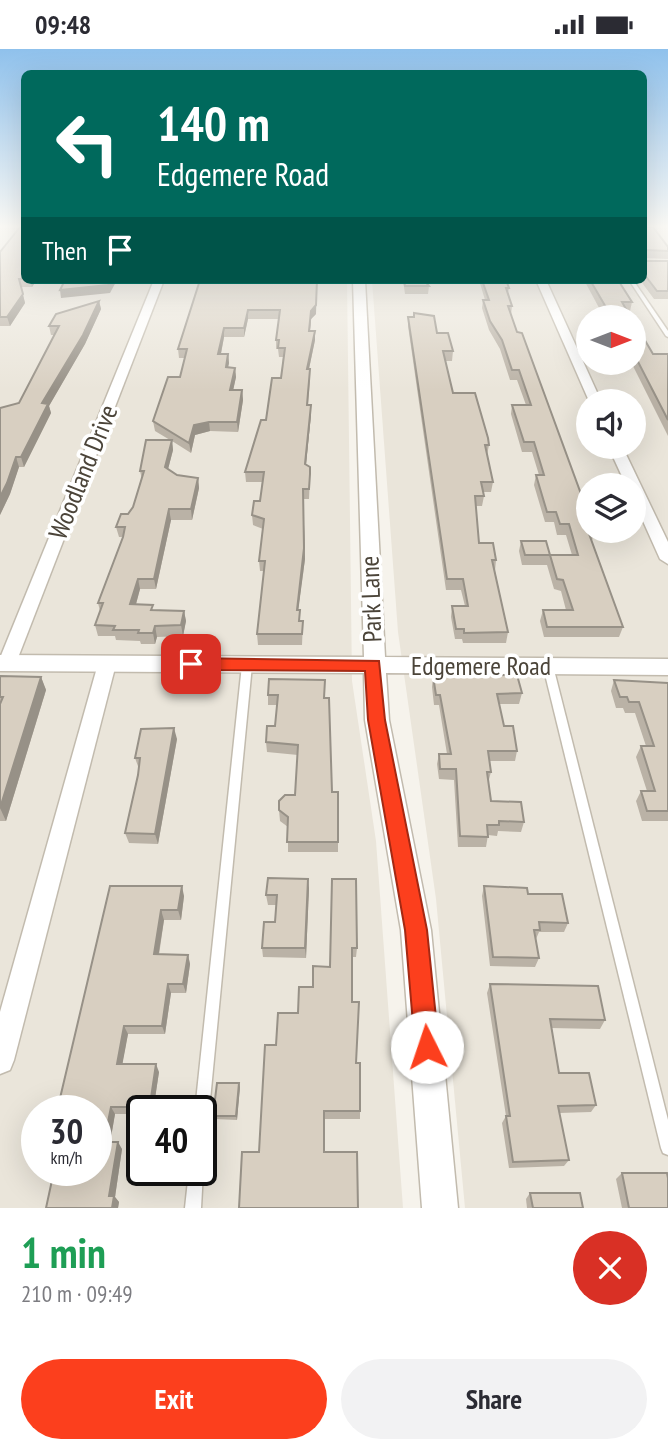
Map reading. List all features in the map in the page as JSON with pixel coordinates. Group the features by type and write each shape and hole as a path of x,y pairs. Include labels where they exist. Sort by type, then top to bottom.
{"street":[{"name":"Woodland Drive","path":"3,663 157,284"},
{"name":"Park Lane","path":"359,284 377,720 416,930 440,1208"},
{"path":"543,284 590,389"},
{"path":"646,512 668,559"},
{"name":"Edgemere Road","path":"3,663 668,667"},
{"path":"0,1060 107,664"}],"lane":[{"path":"634,284 668,335"},
{"path":"204,1095 247,665"},
{"path":"548,666 668,1148"},
{"path":"192,1208 194,1186"}],"shaded area":[{"path":"0,281 21,281 21,284 347,284 352,681 376,841 403,1208 0,1208"},
{"path":"647,281 668,281 668,1208 465,1208 436,899 398,632 372,284 647,284"}],"building":[{"path":"0,281 20,281 23,294 7,317 0,317"},
{"path":"649,281 668,281 668,291 657,291"},
{"path":"63,284 109,284 108,285 60,290"},
{"path":"199,284 317,284 316,305 311,311 309,331 315,331 307,369 310,369 307,405 311,405 305,464 310,467 310,474 309,489 303,489 304,548 297,610 300,610 299,621 303,621 302,634 257,634 265,561 259,561 264,519 252,515 254,501 260,501 264,472 245,472 261,420 266,420 272,378 281,378 285,348 278,348 279,340 276,340 280,310 248,310 244,328 224,328 218,354 228,354 226,367 235,368 230,390 242,390 237,422 194,425 189,443 153,421 168,377 180,377 187,349 178,349"},
{"path":"405,284 429,286 405,286"},
{"path":"483,284 508,284 509,288 506,288 512,306 508,306 517,332 522,333 576,480 576,543 592,543 623,627 547,627 543,610 573,610 563,580 557,579 550,555 578,555 569,524 560,524 556,512 547,512 536,475 544,475 534,442 524,442 512,405 531,405 519,370 512,370 502,340 490,321 483,300 489,300"},
{"path":"592,284 621,284 632,302 622,302 624,305 605,305"},
{"path":"99,301 83,335 42,403 48,404 21,457 16,457 0,497 0,408 19,403 59,326 49,326 56,314"},
{"path":"414,313 434,316 437,333 448,333 453,351 443,351 453,393 475,393 488,438 489,445 485,445 493,482 481,482 484,496 475,496 479,543 493,543 496,560 492,560 508,632 464,633 464,629 456,629 452,606 468,606 463,579 447,579 408,317 414,317"},
{"path":"646,342 653,354 668,354 668,420 645,375"},
{"path":"146,440 172,440 165,467 177,475 198,478 191,509 169,509 154,579 138,579 130,604 153,605 151,610 184,611 181,625 155,626 153,633 138,633 139,630 113,630 115,626 95,625 103,603 98,603 125,527 116,527 121,514 128,514 133,507 144,471 140,471"},
{"path":"521,541 546,541 550,555 525,555"},
{"path":"517,675 522,693 497,694 504,726 513,726 517,751 488,751 491,772 487,772 491,801 521,802 524,822 499,821 499,825 487,825 488,837 460,836 456,769 440,769 439,754 451,754 440,695 436,695 433,676"},
{"path":"0,676 41,677 0,808 0,704 3,697 0,697"},
{"path":"269,679 325,680 324,698 329,698 332,792 338,792 338,842 287,842 288,817 279,810 279,801 285,795 295,795 298,745 266,742 267,726 275,726 278,695 268,695"},
{"path":"614,680 668,683 668,811 647,811 641,791 655,791 641,746 654,746 639,702 629,702 627,697 620,697"},
{"path":"174,728 155,834 125,833 138,775 140,758 135,758 141,729"},
{"path":"268,878 308,879 305,948 262,948 264,922 275,922 277,895 266,895"},
{"path":"332,879 356,879 357,948 352,948 352,1002 359,1002 356,1063 360,1063 360,1111 324,1111 324,1152 357,1152 358,1208 239,1208 242,1152 259,1152 265,1045 276,1045 278,1013 298,1013 299,987 313,987 313,966 330,967"},
{"path":"110,886 182,886 178,910 161,910 154,954 188,955 183,984 168,984 162,1026 124,1026 117,1064 156,1064 151,1095 126,1095 126,1107 112,1107 112,1095 61,1095"},
{"path":"484,886 527,888 528,894 562,894 568,923 539,922 540,930 534,930 539,958 493,957"},
{"path":"490,984 598,986 605,1020 550,1019 559,1073 589,1073 596,1105 558,1106 569,1160 513,1162 506,1116 510,1116"},
{"path":"217,1083 239,1083 236,1116 217,1116"},
{"path":"112,1142 118,1142 112,1178"},
{"path":"622,1173 667,1173 668,1208 629,1208"},
{"path":"51,1186 111,1186 109,1196 114,1196 112,1208 46,1208"},
{"path":"530,1193 580,1193 583,1208 533,1208"}],"route":[{"path":"191,664 373,665 377,720 389,795 408,878 416,930 427,1047"}]}
